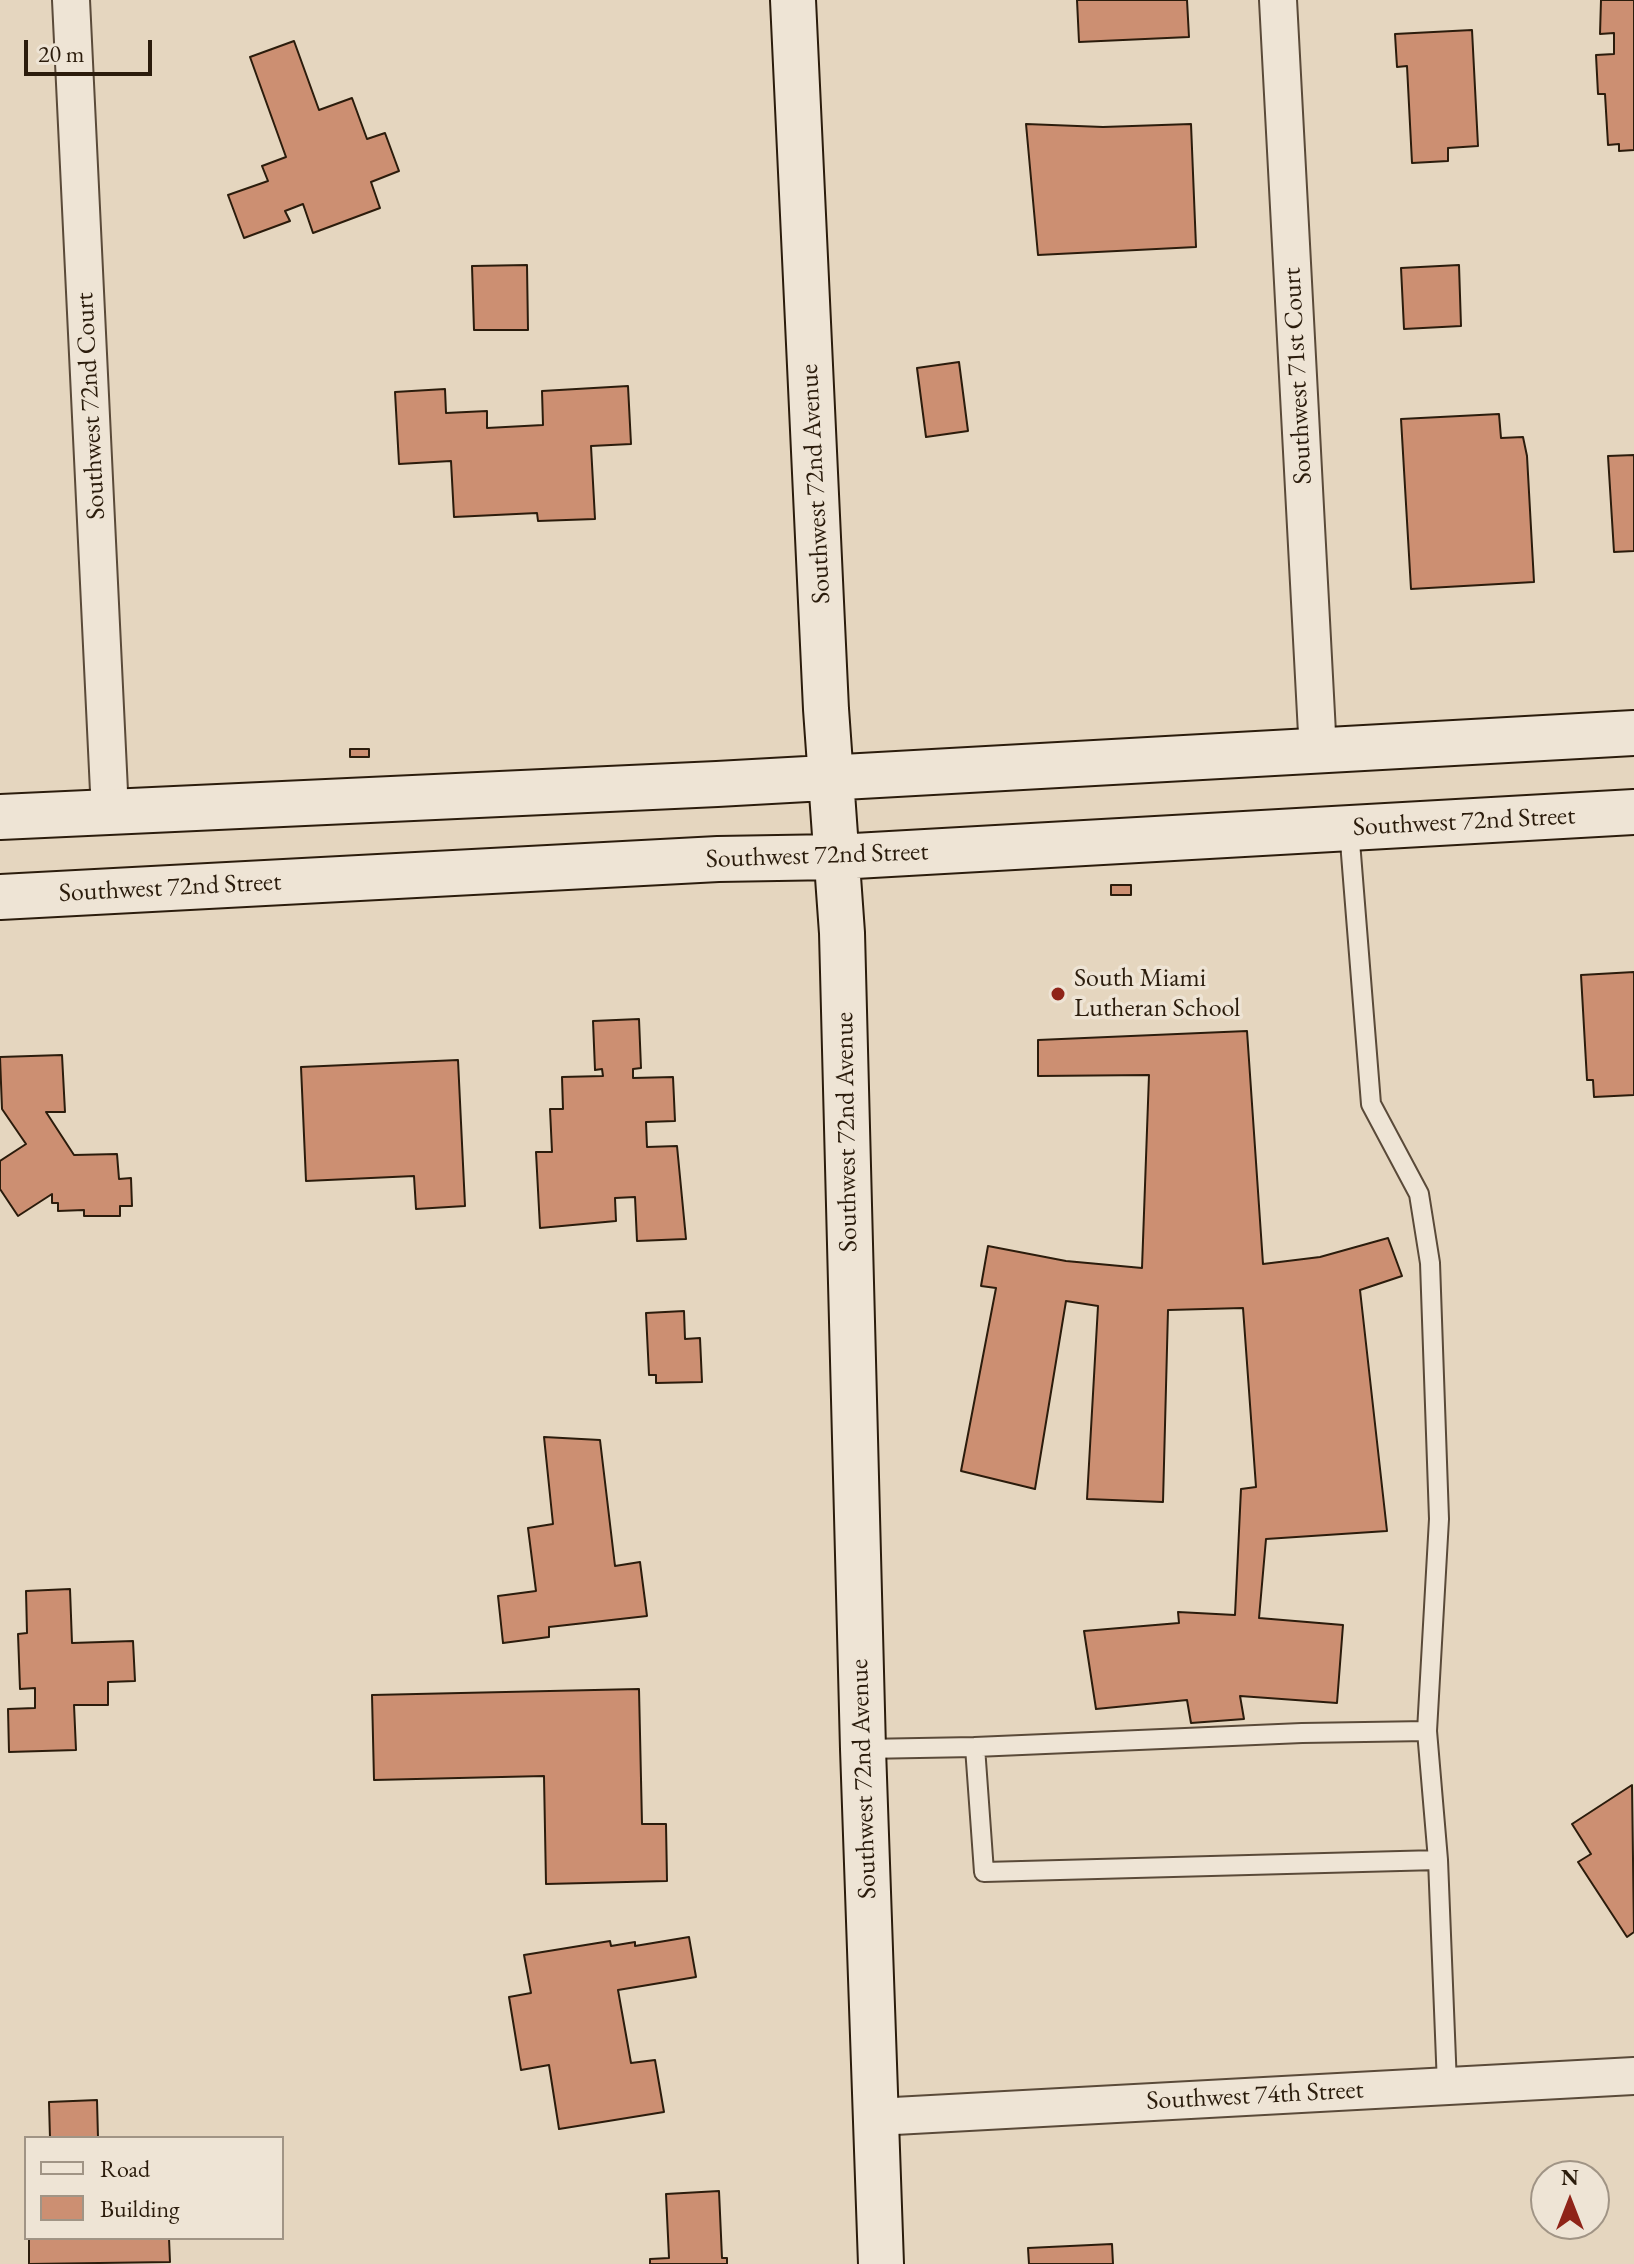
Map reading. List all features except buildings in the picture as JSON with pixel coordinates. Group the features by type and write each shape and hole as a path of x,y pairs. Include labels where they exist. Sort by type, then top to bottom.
{"main road":[{"name":"Southwest 72nd Avenue","path":"793,0 831,777 842,933 863,1749 881,2264"},
{"path":"0,817 1318,752 1634,733"},
{"name":"Southwest 72nd Street","path":"0,897 718,859 837,857 1634,812"}],"street":[{"name":"Southwest 72nd Court","path":"71,0 110,812"},
{"name":"Southwest 71st Court","path":"1278,0 1318,752"},
{"name":"Southwest 74th Street","path":"876,2117 1634,2076"}],"lane":[{"path":"1349,829 1371,1104 1419,1194 1430,1263 1439,1519 1427,1731 1438,1860 1447,2085"},
{"path":"863,1749 1427,1731"},
{"path":"975,1747 984,1872 1438,1860"}],"place":[{"name":"South Miami Lutheran School","path":"1058,994"}]}
